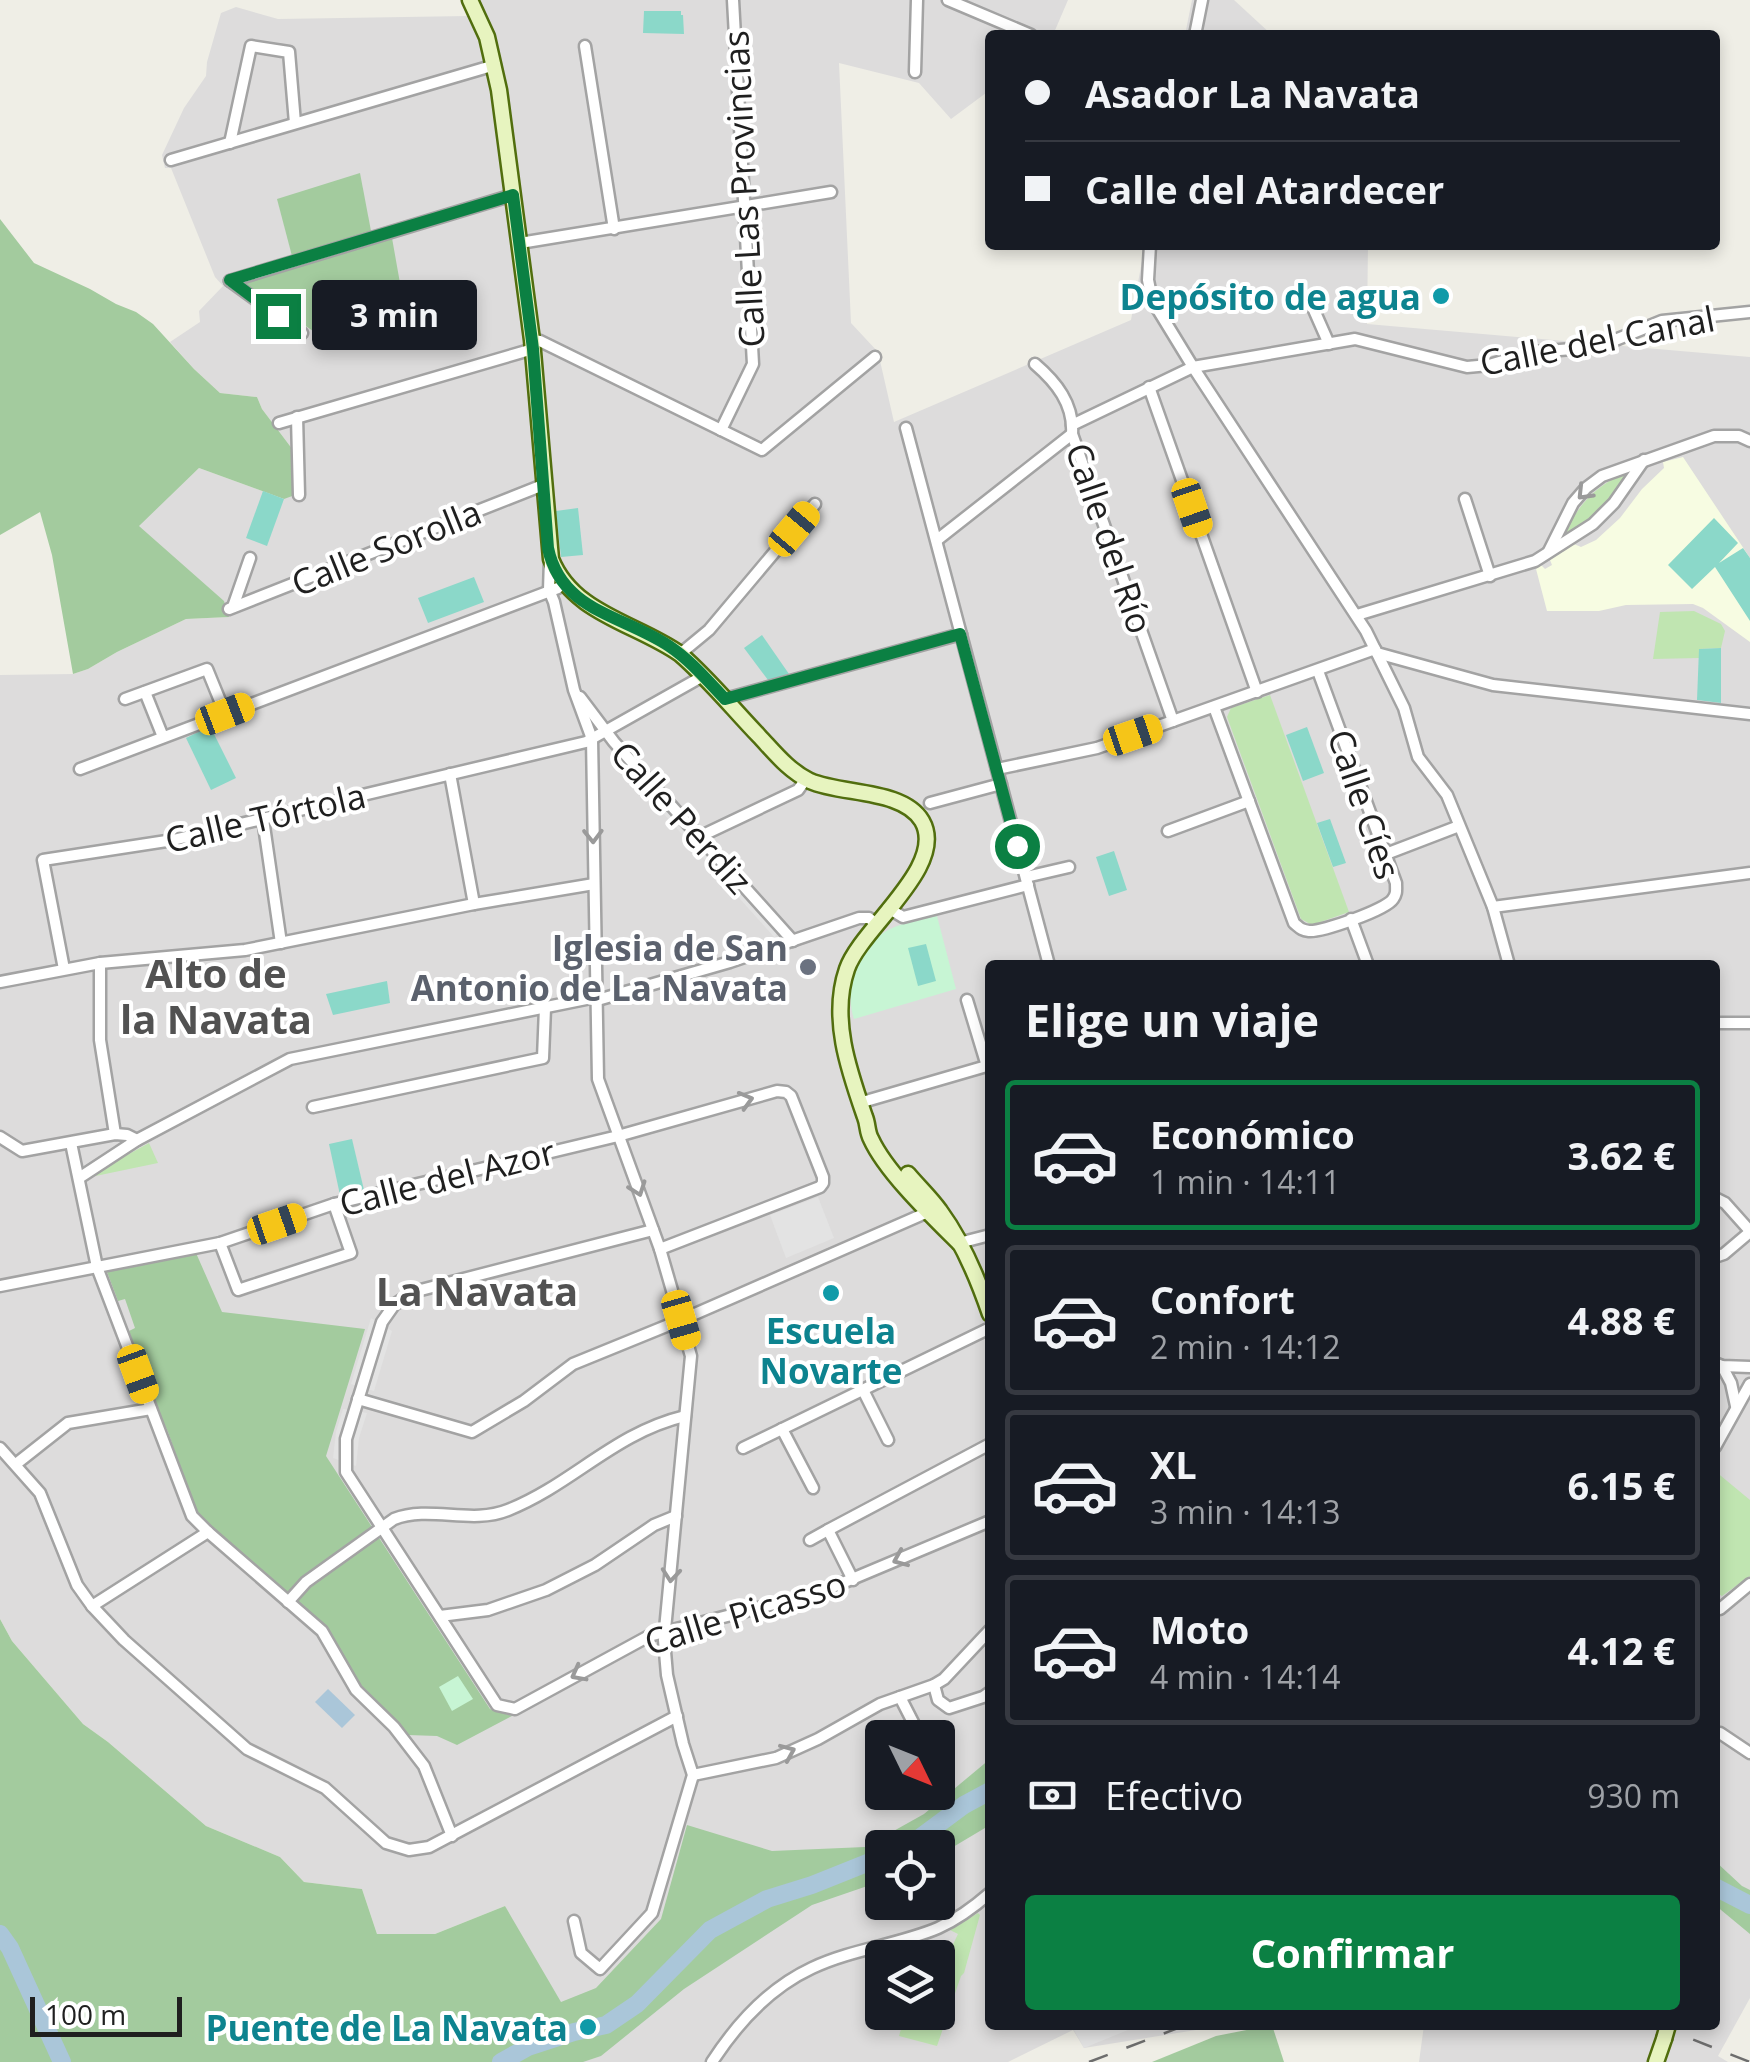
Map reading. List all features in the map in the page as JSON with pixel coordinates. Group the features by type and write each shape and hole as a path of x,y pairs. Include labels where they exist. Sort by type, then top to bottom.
{"main road":[{"path":"470,0 487,37 494,65 533,344 550,559 558,590 658,639 680,654 788,766 806,779 898,801 919,816 926,835 924,857 847,967 840,1013 842,1036 868,1129 885,1162 959,1243"},
{"path":"868,1129 950,1225 985,1299"},
{"path":"900,1166 929,1206 928,1212"},
{"path":"928,1212 950,1225"},
{"path":"1656,2062 1666,2032"}],"street":[{"name":"Calle Las Provincias","path":"721,430 753,364 733,0"},
{"path":"915,72 917,0"},
{"path":"948,0 1019,30"},
{"path":"1196,30 1202,0"},
{"path":"230,143 250,46 289,52 295,124"},
{"path":"585,46 614,228"},
{"path":"171,160 494,65"},
{"path":"520,243 832,192"},
{"path":"302,333 230,280 513,195"},
{"path":"1150,250 1148,280 1152,300 1376,651 1404,708 1418,757 1447,795 1493,907 1508,960"},
{"path":"1314,310 1328,344"},
{"name":"Calle del Canal","path":"937,540 1072,429 1193,367 1356,339 1468,367 1534,352 1598,347 1662,322 1750,312"},
{"path":"280,422 540,341 762,450 875,357"},
{"name":"Calle del Río","path":"1035,364 1058,384 1173,721"},
{"path":"1149,387 1257,692"},
{"path":"297,417 299,495"},
{"path":"906,428 1049,960"},
{"path":"1549,552 1573,503 1602,476 1714,436 1750,440"},
{"path":"1357,616 1535,562 1593,524 1614,503 1644,460"},
{"name":"Calle Sorolla","path":"250,558 231,608 543,485"},
{"path":"1465,498 1490,576"},
{"path":"680,654 708,630 815,504"},
{"path":"80,768 558,590"},
{"name":"Calle Perdiz","path":"558,590 574,690 592,739 598,1079 660,1249 691,1356 664,1640 667,1675 693,1776"},
{"path":"725,699 960,634"},
{"path":"997,769 1097,748 1376,651 1492,685 1750,714"},
{"path":"125,699 207,669 225,714"},
{"name":"Calle Cíes","path":"1214,707 1294,923 1314,931 1351,919 1390,904 1396,894 1396,883 1318,671"},
{"name":"Calle Tórtola","path":"64,968 43,860 174,840 586,742 703,676"},
{"name":"Calle Perdiz","path":"574,690 793,942"},
{"path":"144,692 163,737"},
{"path":"450,774 474,904"},
{"path":"701,836 798,790 806,779"},
{"path":"930,802 1001,784"},
{"path":"1168,831 1249,801"},
{"path":"263,819 281,943"},
{"path":"1386,854 1459,826"},
{"path":"888,908 903,918 1069,866"},
{"path":"1493,907 1750,873"},
{"path":"0,982 100,963 245,950 594,884"},
{"path":"79,1178 136,1140 290,1058 596,997 602,999 860,918 869,918 876,924"},
{"path":"1351,919 1366,960"},
{"path":"100,963 100,1040 115,1134"},
{"path":"967,1000 985,1054"},
{"path":"314,1107 542,1058 545,1008"},
{"path":"1720,1023 1750,1023"},
{"path":"860,1103 985,1067"},
{"name":"Calle del Azor","path":"0,1286 220,1243 334,1204 618,1136 777,1091 791,1096 823,1177 820,1187 660,1249"},
{"path":"0,1137 22,1151 115,1134 136,1140"},
{"path":"71,1143 97,1267 192,1516 322,1631 356,1690 424,1766 452,1836"},
{"path":"1720,1201 1750,1231 1720,1256"},
{"path":"220,1243 238,1290 350,1253 334,1204"},
{"path":"358,1400 472,1432 524,1401 573,1364 928,1212"},
{"name":"Calle Picasso","path":"653,1230 412,1292 394,1305 382,1322 346,1439 346,1472 497,1705 515,1709 649,1636 821,1592 985,1522"},
{"path":"959,1243 985,1236"},
{"path":"743,1448 985,1330"},
{"path":"1720,1364 1750,1368"},
{"path":"1720,1366 1731,1383 1736,1406"},
{"path":"1720,1436 1750,1384"},
{"path":"863,1390 888,1440"},
{"path":"16,1464 68,1423 150,1410"},
{"path":"288,1602 306,1582 394,1519 410,1513 472,1518 504,1512 534,1498 625,1438 666,1420 686,1416"},
{"path":"782,1429 814,1488"},
{"path":"810,1540 985,1447"},
{"path":"0,1448 40,1493 78,1586 124,1640 246,1748 326,1788 386,1843 409,1850 428,1847 677,1716"},
{"path":"440,1616 488,1610 546,1590 654,1525 676,1516"},
{"path":"828,1530 853,1580"},
{"path":"92,1606 208,1532"},
{"path":"1720,1609 1750,1584"},
{"path":"574,1921 581,1953 600,1969 652,1912 693,1776 776,1758 880,1704 934,1684 985,1635"},
{"path":"934,1684 938,1700 948,1708 985,1696"},
{"path":"900,1698 912,1720"},
{"path":"1720,1733 1750,1753"},
{"path":"712,2062 754,2008 794,1977 816,1966 936,1928 966,1913 985,1897"}],"shaded area":[{"path":"460,0 1068,0 1055,30 985,30 985,94 951,119 919,83 839,63 851,323 878,352 894,422 1131,320 1144,250 1368,250 1367,324 1750,357 1750,1998 1718,2056 1728,2062 1419,2062 1423,2030 1720,2030 1720,960 985,960 985,2030 1073,2030 1008,2062 566,2062 505,1906 435,1934 377,1934 362,1889 304,1882 280,1857 206,1826 83,1724 12,1641 0,1619 0,675 73,674 186,619 228,617 223,601 138,526 199,468 284,499 293,450 257,397 220,393 170,342 200,322 199,311 223,286 215,277 171,168 165,168 162,155 184,108 206,76 221,13 236,7 278,19 468,16"},
{"path":"1192,0 1234,0 1267,30 1186,30"},
{"path":"644,11 681,11 684,34 643,33"},
{"path":"1683,457 1750,558 1750,642 1693,604 1547,611 1536,569 1552,565 1550,560 1574,544 1581,547 1596,540 1664,468 1663,462"},
{"path":"263,491 284,499 267,546 246,538"},
{"path":"578,508 583,555 561,557 556,511"},
{"path":"1714,518 1738,543 1719,563 1743,548 1750,558 1750,621 1715,567 1692,589 1668,565"},
{"path":"474,577 484,602 428,623 418,598"},
{"path":"762,635 789,674 768,680 744,648"},
{"path":"1721,648 1721,703 1697,700 1699,649"},
{"path":"210,726 236,778 211,790 186,738"},
{"path":"1307,727 1324,773 1303,781 1286,735"},
{"path":"614,749 777,931 775,938 612,756"},
{"path":"1330,819 1346,863 1333,867 1317,823"},
{"path":"1114,851 1127,890 1109,896 1096,857"},
{"path":"926,944 936,981 918,986 908,948"},
{"path":"387,981 390,1003 333,1015 326,994"},
{"path":"352,1139 364,1190 340,1195 329,1144"},
{"path":"818,1197 834,1238 786,1258 770,1215"},
{"path":"371,1318 392,1331 374,1391 351,1384"},
{"path":"343,1409 367,1413 356,1466 333,1458"},
{"path":"328,1689 355,1715 342,1728 315,1702"},
{"path":"1073,2030 1196,2030 1084,2048"},
{"path":"1074,2030 1128,2030 1084,2048"}],"green space":[{"path":"360,173 371,231 292,256 277,199"},
{"path":"0,219 34,263 136,312 153,324 220,393 257,397 293,450 295,495 284,499 199,468 139,526 224,601 229,617 186,619 73,674 52,555 40,512 0,535"},
{"path":"392,238 403,300 360,317 323,338 244,283"},
{"path":"1624,473 1627,476 1600,510 1566,535 1589,497"},
{"path":"1694,611 1721,624 1725,631 1721,648 1699,649 1699,658 1653,659 1660,612"},
{"path":"1270,695 1349,912 1312,925 1301,919 1227,717 1231,708"},
{"path":"937,916 956,989 854,1019 851,996 855,972 874,940 909,922"},
{"path":"149,1143 158,1163 86,1178 87,1177"},
{"path":"196,1253 222,1312 365,1329 326,1456 490,1709 512,1716 457,1745 437,1736 408,1735 361,1685 325,1625 197,1514 150,1392 157,1390 146,1360 140,1362 129,1331 135,1328 125,1299 118,1301 107,1272"},
{"path":"1720,1475 1750,1500 1750,1576 1722,1596"},
{"path":"0,1619 12,1641 83,1724 206,1826 280,1857 304,1882 362,1889 377,1934 435,1934 505,1906 561,2002 596,1988 661,1919 687,1825 772,1851 865,1847 865,1887 812,1905 684,1989 601,2056 583,2062 0,2062"},
{"path":"458,1676 473,1699 452,1711 439,1687"},
{"path":"985,1763 985,1828 955,1846 955,1830 895,1830 929,1810 955,1810 955,1788"},
{"path":"1720,1866 1750,1890 1750,1934 1720,1909"},
{"path":"980,1915 955,1994 958,1934 950,1930"},
{"path":"901,2030 942,2030 937,2046 899,2036"},
{"path":"1274,2030 1284,2062 1152,2062 1216,2036"}],"waterway":[{"path":"930,1830 985,1794"},
{"path":"501,2062 528,2047 606,2025 637,2004 710,1930 767,1899 865,1864"},
{"path":"1720,1890 1750,1905"},
{"path":"0,1934 62,2062"}],"railway":[{"path":"1089,2062 1173,2030"},
{"path":"1669,2030 1750,2062"}],"place":[{"name":"Depósito de agua","path":"1441,296"},
{"name":"Iglesia de San Antonio de La Navata","path":"808,967"},
{"name":"Escuela Novarte","path":"831,1293"},
{"name":"Puente de La Navata","path":"588,2027"}],"district":[{"name":"Alto de la Navata","path":"216,995"},
{"name":"La Navata","path":"477,1290"}],"route":[{"path":"278,316 230,280 513,195 533,349 548,548 560,579 592,607 680,654 725,699 960,634 1017,846"}]}
